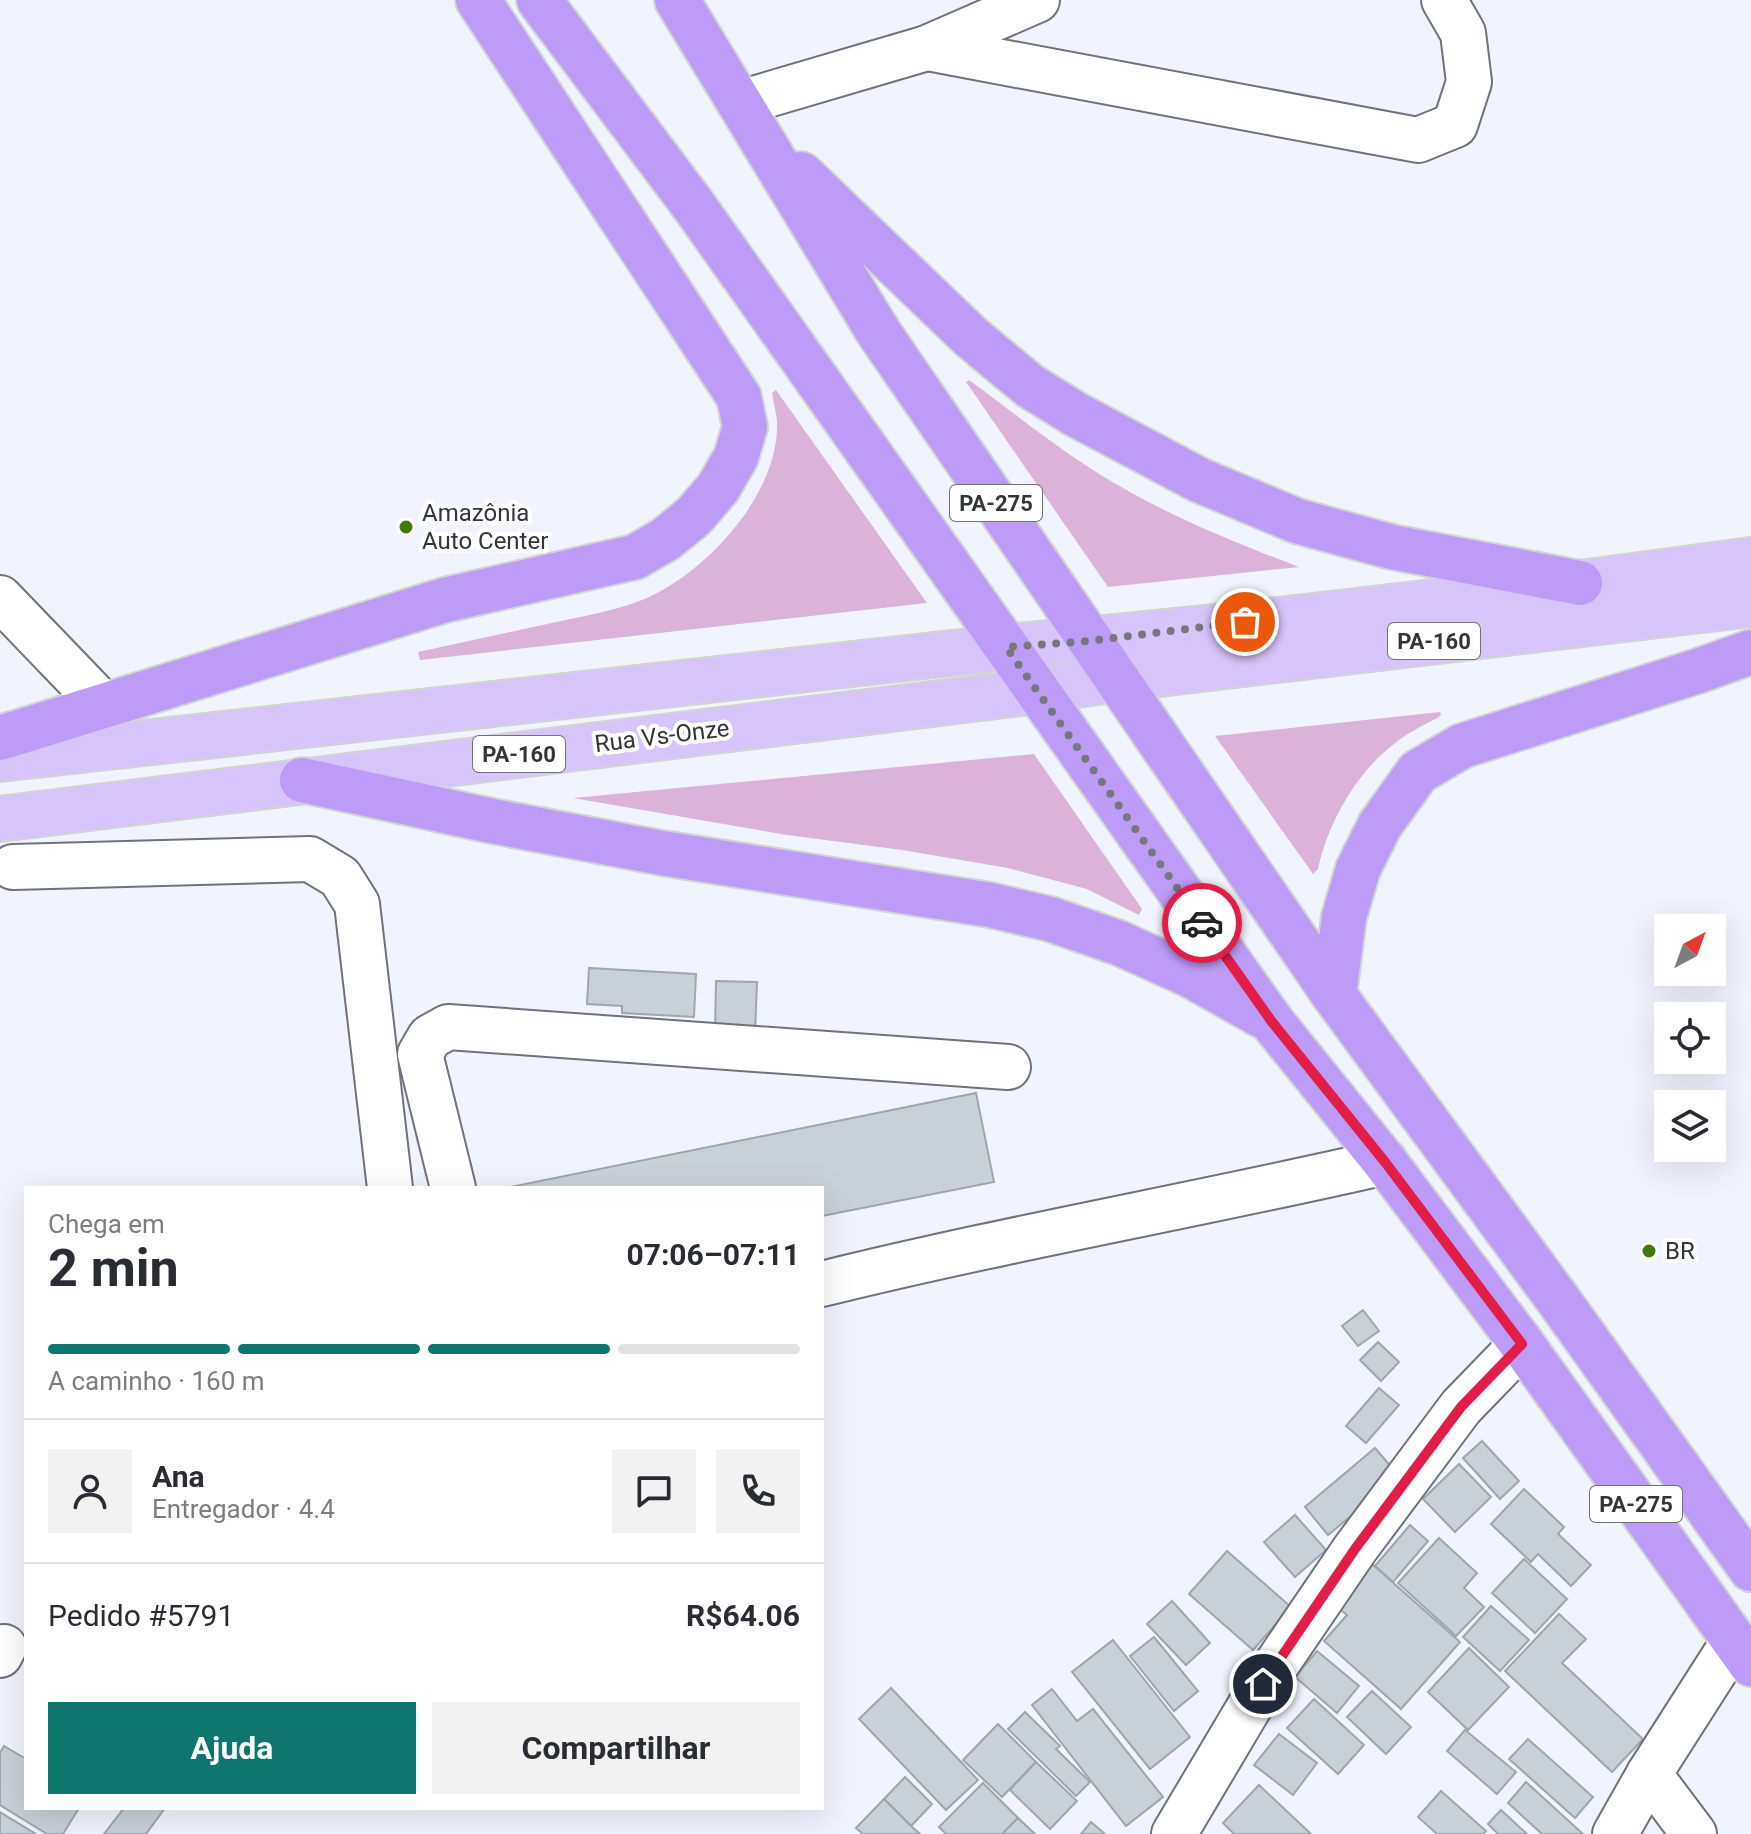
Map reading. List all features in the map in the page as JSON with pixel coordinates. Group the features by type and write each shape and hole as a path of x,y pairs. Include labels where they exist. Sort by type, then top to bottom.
{"highway":[{"path":"0,738 445,600 635,557 666,539 694,516 718,488 736,457 745,427 739,397 478,0"},
{"name":"PA-275","path":"539,0 694,206 1272,1022 1385,1162 1522,1344 1743,1652"},
{"name":"PA-275","path":"677,0 879,333 1334,995 1751,1569"},
{"path":"749,118 971,337 1030,386 1075,414 1199,480 1297,521 1392,547 1580,583"},
{"path":"1334,995 1344,917 1358,869 1380,825 1418,772 1462,746 1751,652"},
{"path":"302,780 631,847 990,905 1050,919 1119,943 1192,976 1272,1022"}],"main road":[{"name":"PA-160","path":"0,759 1006,647 1090,641 1751,560"},
{"name":"PA-160","path":"1037,691 1751,604"},
{"name":"Rua Vs-Onze","path":"21,816 1037,691"}],"street":[{"path":"749,118 927,48 1037,0"},
{"path":"927,48 1418,140 1455,125 1469,82 1463,33 1444,0"},
{"path":"0,598 103,705"},
{"path":"21,816 6,870 310,859 340,877 357,904 390,1186"},
{"path":"453,1186 420,1054 430,1037 448,1027 1008,1067"},
{"path":"824,1284 933,1257 1385,1162"},
{"path":"1174,1834 1263,1684 1355,1549 1461,1407 1522,1344"},
{"path":"1615,1834 1649,1774 1743,1652"},
{"path":"1649,1774 1694,1834"}],"shaded area":[{"path":"969,380 1068,453 1130,492 1213,532 1299,567 1108,587 966,382"},
{"path":"776,390 927,603 420,660 418,652 633,604 676,582 718,547 752,503 765,479 777,429 772,393"},
{"path":"1440,712 1437,718 1399,740 1380,756 1356,784 1336,817 1318,869 1313,874 1215,736"},
{"path":"1034,754 1142,909 1139,915 1087,889 1008,868 787,835 573,798"}],"building":[{"path":"589,968 696,974 694,1017 622,1013 622,1006 587,1004"},
{"path":"716,981 757,982 755,1034 715,1032"},
{"path":"976,1093 994,1182 824,1216 824,1186 516,1186"},
{"path":"1363,1310 1379,1331 1358,1346 1342,1326"},
{"path":"1378,1342 1399,1362 1381,1381 1360,1360"},
{"path":"1379,1388 1399,1405 1366,1443 1346,1426"},
{"path":"1482,1441 1519,1481 1500,1499 1463,1458"},
{"path":"1375,1448 1399,1476 1328,1535 1305,1507"},
{"path":"1459,1464 1491,1497 1455,1532 1423,1499"},
{"path":"1524,1489 1564,1527 1558,1534 1591,1565 1571,1586 1538,1554 1531,1562 1491,1524"},
{"path":"1295,1515 1326,1550 1295,1577 1264,1542"},
{"path":"1410,1525 1428,1541 1393,1582 1375,1566"},
{"path":"1439,1538 1477,1573 1464,1588 1484,1607 1456,1636 1398,1583"},
{"path":"1227,1551 1291,1607 1253,1650 1189,1594"},
{"path":"1524,1559 1567,1599 1535,1633 1492,1593"},
{"path":"1372,1564 1460,1642 1401,1709 1324,1641 1347,1615 1336,1606"},
{"path":"1172,1601 1210,1643 1186,1665 1147,1624"},
{"path":"1491,1606 1529,1640 1500,1671 1463,1637"},
{"path":"1559,1614 1586,1639 1562,1663 1643,1739 1612,1772 1505,1671"},
{"path":"1154,1637 1198,1691 1174,1711 1130,1656"},
{"path":"1113,1640 1190,1737 1150,1769 1072,1672"},
{"path":"1469,1648 1509,1687 1468,1730 1428,1692"},
{"path":"1317,1651 1359,1686 1337,1713 1295,1677"},
{"path":"891,1688 978,1780 946,1810 859,1719"},
{"path":"1052,1689 1077,1721 1093,1709 1163,1797 1126,1826 1032,1705"},
{"path":"1372,1691 1411,1727 1386,1754 1347,1717"},
{"path":"1314,1699 1364,1745 1338,1774 1287,1728"},
{"path":"1025,1712 1060,1746 1056,1749 1090,1782 1076,1796 1008,1729"},
{"path":"998,1724 1036,1762 1002,1797 963,1760"},
{"path":"1465,1730 1516,1772 1497,1794 1447,1751"},
{"path":"1279,1734 1317,1763 1293,1795 1254,1765"},
{"path":"1528,1739 1593,1797 1575,1818 1509,1759"},
{"path":"4,1746 24,1758 24,1810 78,1810 63,1834 47,1834 0,1805 0,1753"},
{"path":"1036,1762 1077,1801 1050,1829 1010,1790"},
{"path":"905,1777 932,1804 911,1826 884,1799"},
{"path":"1526,1782 1583,1834 1542,1834 1508,1803"},
{"path":"983,1783 1018,1818 1002,1834 946,1834 939,1827"},
{"path":"1259,1785 1311,1834 1234,1834 1223,1823"},
{"path":"1441,1791 1486,1831 1483,1834 1437,1834 1418,1817"},
{"path":"884,1799 920,1834 863,1834 856,1828"},
{"path":"122,1810 164,1810 146,1834 104,1834"},
{"path":"1501,1810 1527,1834 1498,1834 1488,1824"},
{"path":"0,1812 36,1834 0,1834"},
{"path":"1018,1818 1035,1834 1002,1834"},
{"path":"1091,1822 1105,1834 1081,1834"}],"way so far":[{"path":"1202,923 1006,647 1090,641 1245,622"}],"place":[{"name":"Amazônia Auto Center","path":"406,527"},
{"name":"BR","path":"1649,1251"}],"route":[{"path":"1202,923 1272,1022 1385,1162 1522,1344 1461,1407 1355,1549 1263,1684"}]}
